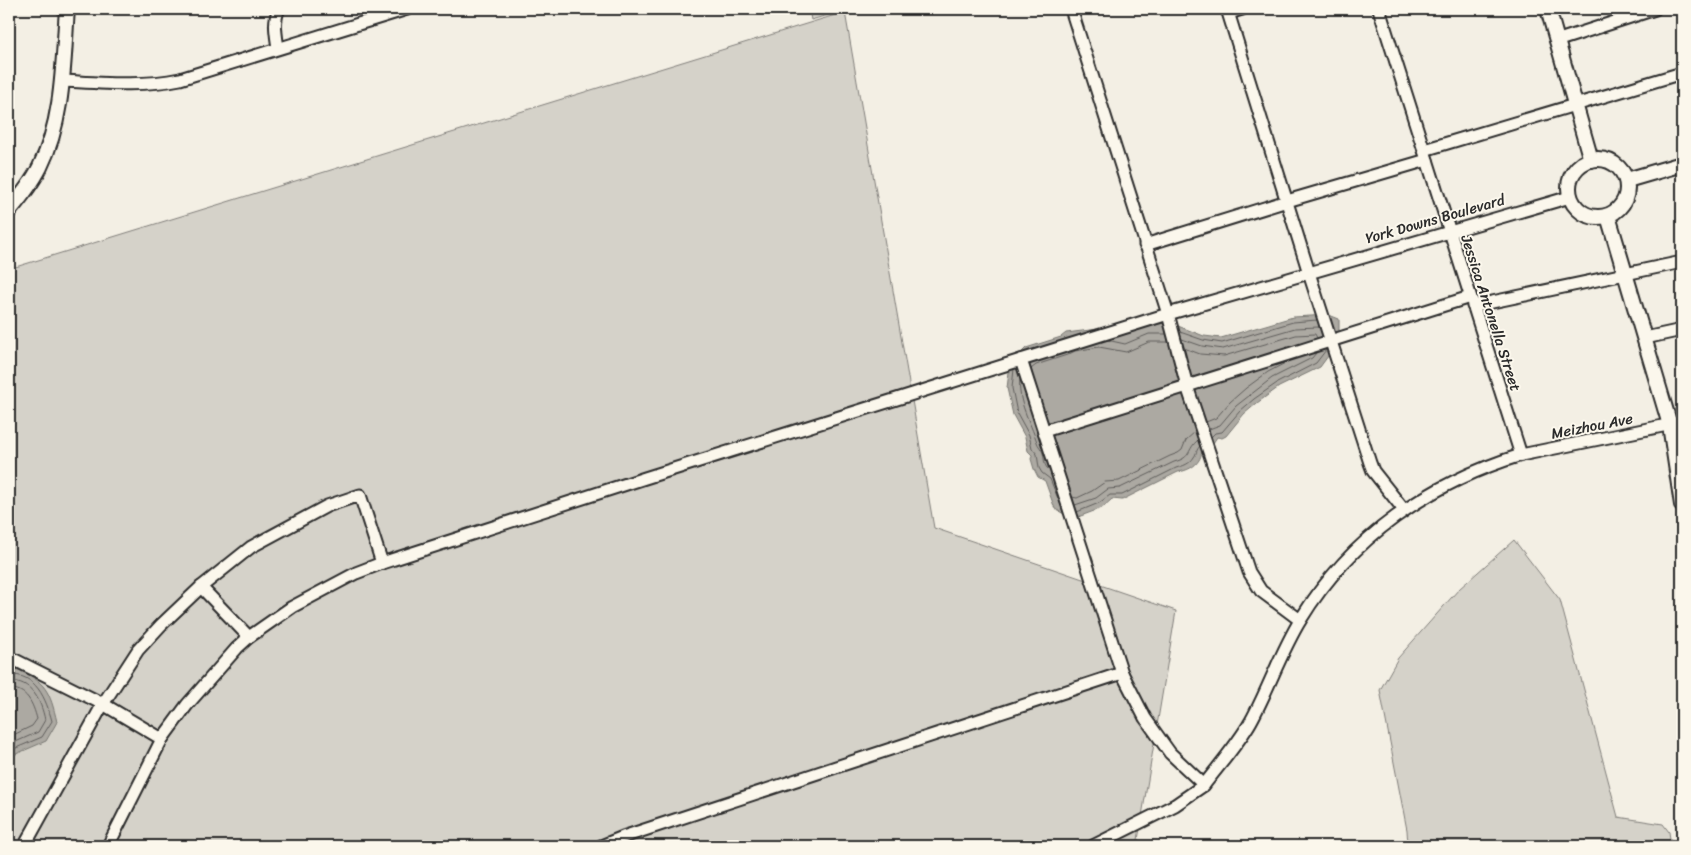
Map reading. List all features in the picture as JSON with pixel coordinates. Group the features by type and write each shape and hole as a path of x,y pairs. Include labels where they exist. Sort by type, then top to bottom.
{"street":[{"path":"9,212 40,168 56,121 63,81 67,9"},
{"path":"278,48 275,28 276,15 279,9"},
{"path":"63,81 164,83 404,9"},
{"path":"1071,9 1168,314 1187,386 1249,572 1260,591 1300,620"},
{"path":"1242,9 1228,11 1370,463 1373,471 1404,510"},
{"name":"Jessica Antonella Street","path":"1379,9 1521,456"},
{"path":"1548,9 1591,160"},
{"path":"1556,41 1655,9"},
{"path":"1145,245 1287,201 1575,105 1682,73"},
{"path":"1600,159 1617,165 1627,180 1628,189 1622,206 1608,216 1592,217 1585,215 1578,210 1570,197 1568,187 1570,178 1582,164 1591,160 1600,159"},
{"path":"1627,180 1682,164"},
{"name":"York Downs Boulevard","path":"108,846 162,738 187,705 237,648 249,637 292,608 356,573 654,475 1168,314 1570,197"},
{"path":"1608,216 1645,338 1676,424 1682,505"},
{"path":"1044,431 1331,341 1472,302 1626,275 1682,262"},
{"path":"1645,338 1682,330"},
{"path":"1021,360 1122,673 1145,718 1170,753 1204,785"},
{"name":"Meizhou Ave","path":"1093,846 1175,805 1204,785 1233,748 1250,722 1300,620 1340,566 1371,536 1404,510 1461,478 1521,456 1676,424"},
{"path":"28,846 25,845 102,704 138,650 201,587 251,547 327,506 360,495 382,563"},
{"path":"201,587 249,637"},
{"path":"9,657 102,704 162,738"},
{"path":"601,846 1122,673"}],"shaded area":[{"path":"809,9 848,9 811,20"},
{"path":"845,12 934,528 1176,611 1137,846 9,846 9,269"},
{"path":"1514,540 1560,600 1618,817 1663,824 1669,832 1671,846 1408,846 1407,830 1380,690 1398,658 1459,589"}],"water":[{"path":"1329,315 1339,319 1339,341 1320,367 1279,387 1257,403 1244,414 1226,436 1222,438 1217,437 1209,449 1203,450 1199,460 1193,467 1178,472 1122,500 1112,499 1102,508 1078,517 1066,515 1055,509 1045,481 1038,477 1034,469 1031,459 1032,455 1028,451 1025,437 1013,415 1007,388 1010,364 1026,348 1061,337 1066,333 1110,329 1150,322 1156,324 1170,323 1204,336 1221,338 1293,317"},
{"path":"16,669 34,678 45,689 52,703 57,722 46,741 9,757 9,670"}]}
